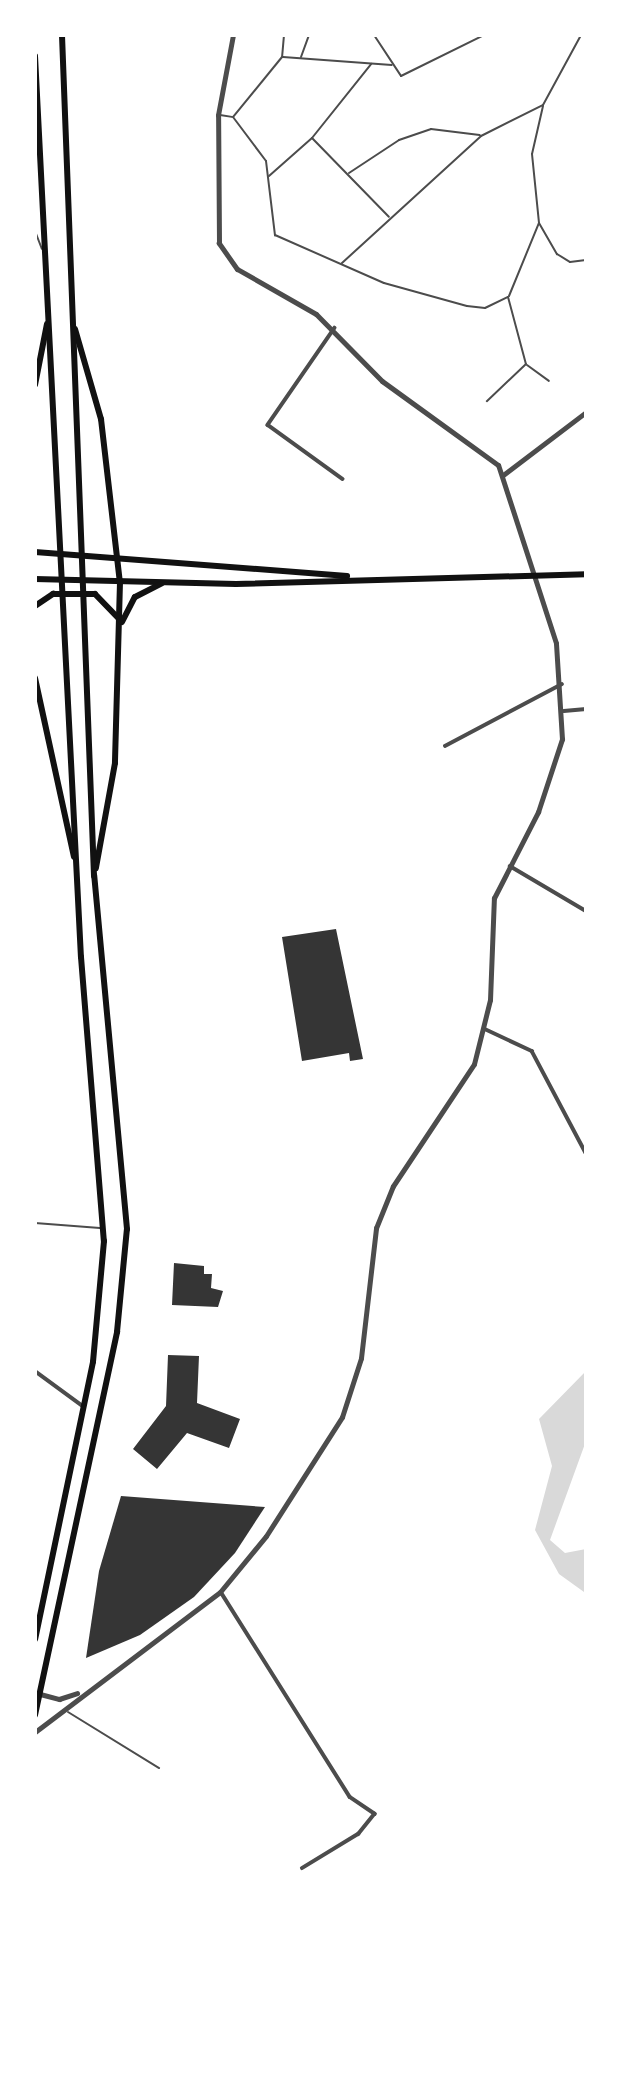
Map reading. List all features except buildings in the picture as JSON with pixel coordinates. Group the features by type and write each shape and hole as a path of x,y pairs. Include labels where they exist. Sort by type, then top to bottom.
{"main road":[{"path":"35,1715 115,1345 126,1258 124,1156 94,876 77,543 73,323 62,35"},
{"path":"35,56 44,254 65,543 78,880 103,1228 99,1318 85,1407 35,1639"},
{"path":"35,385 48,316"},
{"path":"73,323 101,419 119,555 120,631 114,774 94,876"},
{"path":"35,552 119,555 357,578"},
{"path":"35,579 162,583 586,574"},
{"path":"120,631 135,597 162,583"},
{"path":"35,606 53,594 94,594 113,607 120,631"},
{"path":"35,678 78,880"}],"street":[{"path":"35,1732 83,1691 220,1592 266,1536 346,1408 362,1358 369,1259 381,1213 400,1174 464,1086 485,1029 492,907 507,867 553,775 564,711 562,684 538,576 503,475 489,457 382,381 334,328 227,259 216,213 218,115 233,35"},
{"path":"334,328 268,425 343,479"},
{"path":"503,475 586,412"},
{"path":"445,746 562,684"},
{"path":"564,711 586,709"},
{"path":"507,867 586,911"},
{"path":"485,1029 533,1051 586,1153"},
{"path":"35,1371 85,1407"},
{"path":"220,1592 350,1797 375,1814 359,1834 303,1868"},
{"path":"40,1694 61,1699 83,1691"}],"lane":[{"path":"233,117 282,57 284,35"},
{"path":"300,58 309,35"},
{"path":"374,35 401,76 411,74 484,35"},
{"path":"581,35 543,105 533,154 539,223 557,254 570,262 586,260"},
{"path":"282,57 392,65"},
{"path":"269,176 312,138 371,64"},
{"path":"341,264 481,136 543,105"},
{"path":"218,115 233,117 266,161 275,235 341,264 467,306 485,308 508,297"},
{"path":"349,173 399,140 431,129 481,136"},
{"path":"312,138 390,217"},
{"path":"539,223 508,297 526,364 549,381"},
{"path":"35,231 44,254"},
{"path":"487,401 526,364"},
{"path":"35,1223 103,1228"},
{"path":"64,1709 159,1768"}],"shaded area":[{"path":"586,1371 586,1441 550,1540 565,1553 586,1549 584,1592 559,1574 535,1530 552,1466 539,1419"}]}
